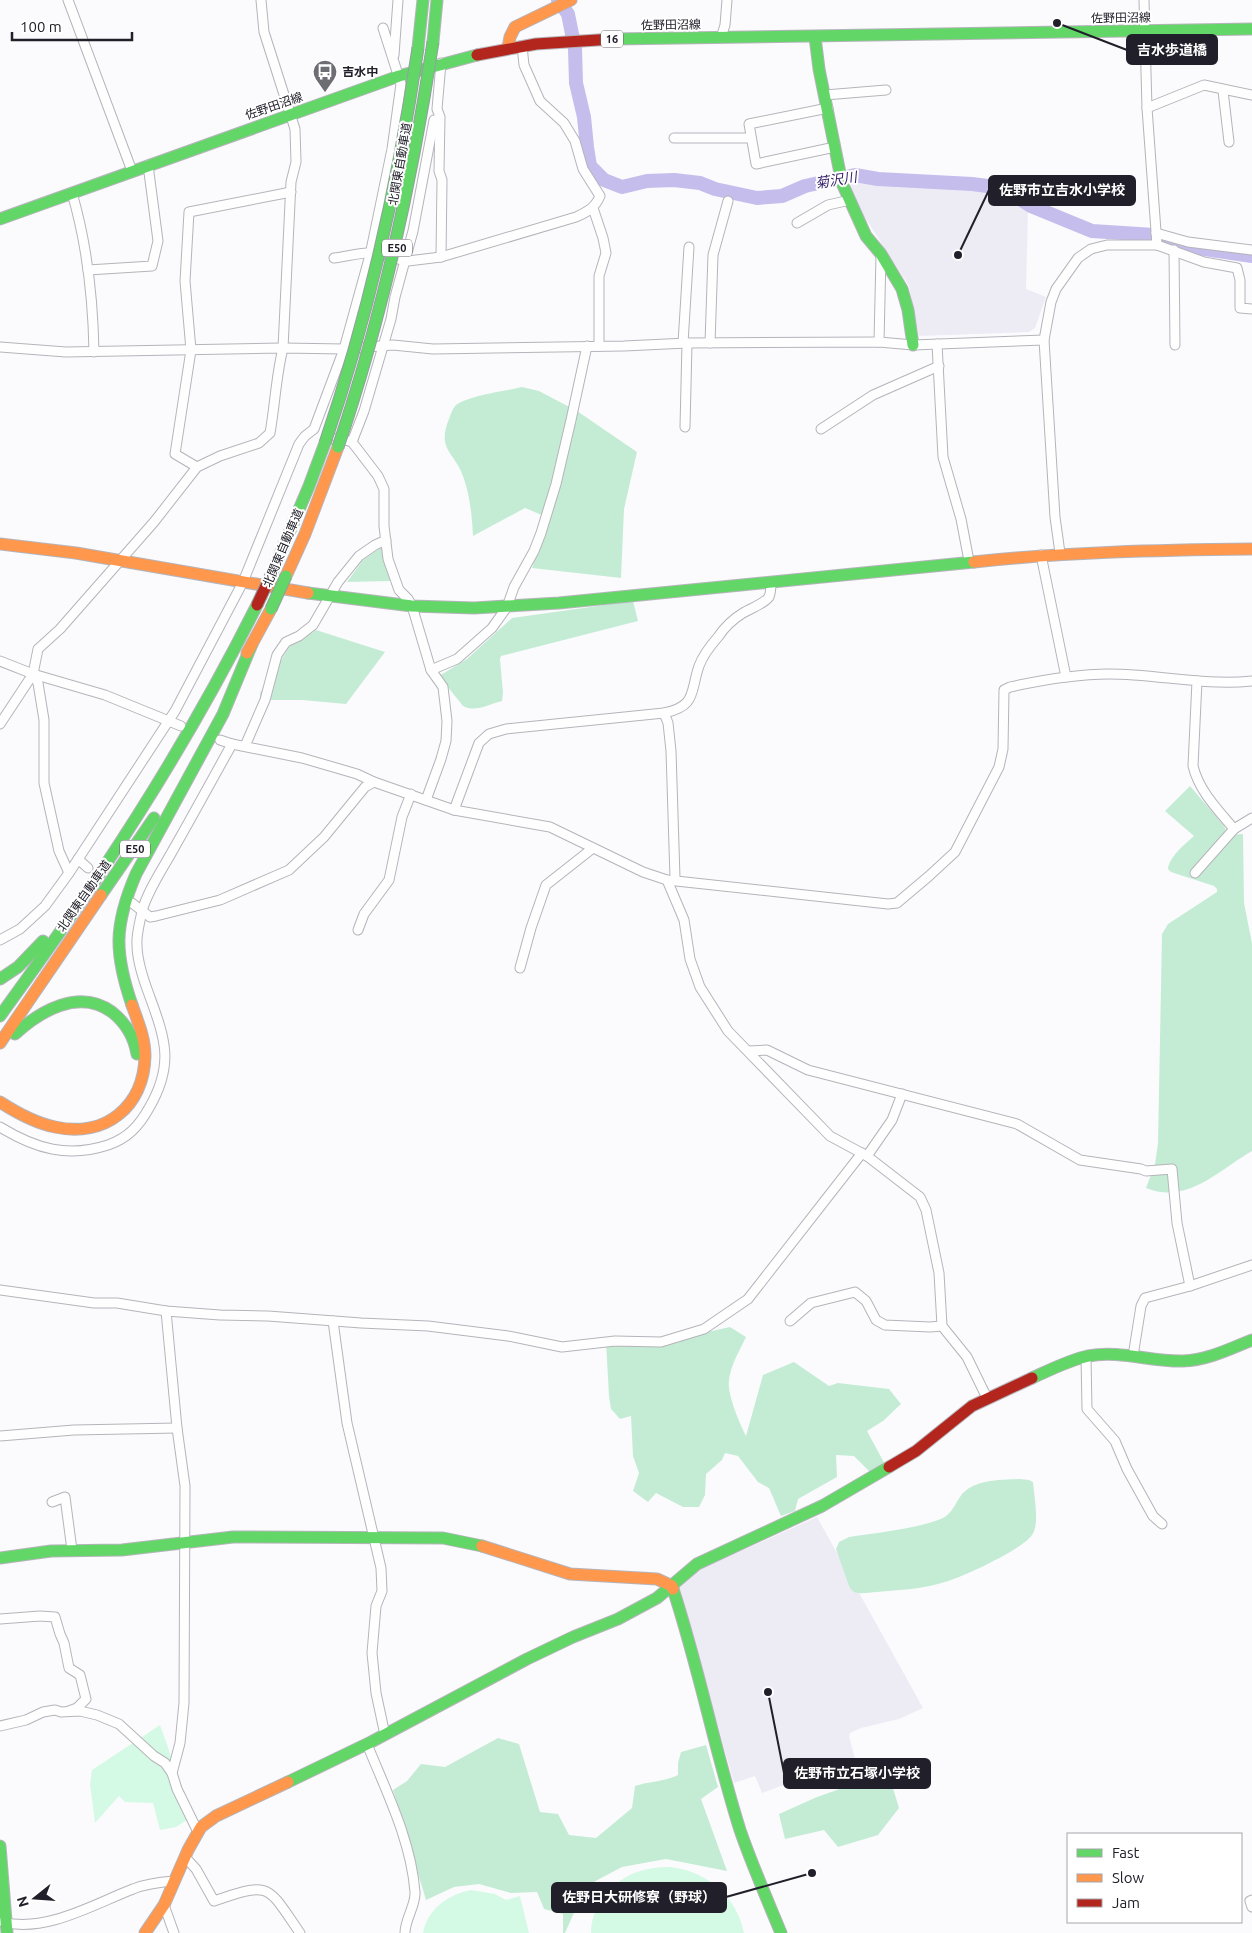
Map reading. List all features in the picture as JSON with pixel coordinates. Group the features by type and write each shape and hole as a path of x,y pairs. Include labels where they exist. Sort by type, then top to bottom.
{"main road":[{"name":"北関東自動車道","path":"0,1016 92,887 158,787 206,704 257,605 305,495 325,443 360,333 383,247 400,166 418,48 423,0"},
{"name":"北関東自動車道","path":"0,1043 144,836 196,748 271,609 305,534 338,447 366,364 399,239 420,134 437,0"},
{"path":"508,48 510,37 515,28 571,0"},
{"name":"佐野田沼線","path":"0,219 399,76 441,63 508,48 613,39 1252,29"},
{"path":"815,37 819,69 842,183 866,236 881,254 902,289 908,310 913,345"},
{"path":"0,544 45,548 120,560 329,597 412,606 507,607 1060,553 1252,549"},
{"path":"0,1102 19,1114 47,1126 64,1129 83,1129 114,1119 123,1112 138,1093 146,1071 146,1046 120,967 118,931 122,908 136,874 223,714 252,644"},
{"path":"0,979 18,967 42,943 123,829 158,787"},
{"path":"0,1051 23,1026 43,1011 67,1002 92,1002 103,1006 125,1023 136,1048 137,1062 133,1080 126,1095 107,1110 87,1117 66,1119 40,1113 20,1104 0,1091"},
{"path":"145,1933 164,1905 201,1827 216,1816 385,1735 527,1659 573,1637 618,1619 657,1598 696,1564 822,1506 916,1451 957,1417 987,1398 1066,1363 1086,1357 1110,1354 1182,1361 1205,1359 1252,1340"},
{"path":"0,1558 72,1550 122,1550 256,1536 449,1539 474,1544 570,1574 657,1579 672,1586 686,1630 740,1829 752,1864 781,1933"},
{"path":"0,1846 5,1926"}],"street":[{"path":"68,0 132,171"},
{"path":"0,724 33,674 38,649 60,629 154,522 198,467 220,456 259,443 270,433 282,348 291,182 296,162 296,148 295,129 264,32 261,0"},
{"path":"393,60 398,0"},
{"path":"721,38 725,25 727,0"},
{"path":"1144,0 1147,108 1157,245"},
{"path":"0,940 20,929 36,915 69,873 169,721 243,582 299,444 314,429 344,349 371,252 389,165 401,84 383,28"},
{"path":"334,258 371,252 406,260 428,260 576,218 593,208 600,196 583,169 575,141 564,123 540,101 524,65 522,46"},
{"path":"441,63 437,118 439,171 442,180 441,257"},
{"path":"1147,108 1204,85 1223,91 1252,96"},
{"path":"825,95 886,90"},
{"path":"1223,91 1229,142"},
{"path":"828,108 748,124 756,164 834,147"},
{"path":"397,117 416,122 437,118"},
{"path":"352,442 364,411 406,260 437,118"},
{"path":"674,138 751,138"},
{"path":"88,270 152,266 158,241 148,165"},
{"path":"389,165 424,173"},
{"path":"198,467 175,454 191,350 185,281 190,212 291,192"},
{"path":"72,193 88,270 92,301 94,352"},
{"path":"797,223 828,205 850,200"},
{"path":"710,343 713,255 728,201"},
{"path":"593,208 606,253 599,276 599,346"},
{"path":"1156,233 1188,242 1252,250"},
{"path":"1060,553 1044,340 1050,302 1056,289 1078,258 1091,249 1107,245 1157,245 1204,262 1237,268 1240,280 1240,308 1252,308"},
{"path":"685,426 685,343 689,247"},
{"path":"1174,250 1175,345"},
{"path":"880,342 881,254"},
{"path":"0,347 94,352 282,348 344,349 383,346 433,349 685,343 880,342 913,345 1044,340"},
{"path":"937,344 943,457 961,519 969,561"},
{"path":"430,670 457,659 492,628 507,607 514,587 534,551 543,525 571,420 587,346"},
{"path":"821,429 872,396 939,366"},
{"path":"314,429 352,442 378,476 384,489 384,526 388,559 399,590 412,606 430,670 443,687 447,722 443,750 426,800"},
{"path":"245,746 265,700 277,655 286,642 299,636 313,624 329,597 359,556 386,540"},
{"path":"1041,555 1066,677"},
{"path":"454,810 479,743 489,734 506,729 664,713 680,709 689,701 699,666 708,650 730,623 741,614 767,599 771,592 771,582"},
{"path":"0,661 33,674 106,696 181,726"},
{"path":"33,674 38,683 44,720 44,784 59,851 69,873"},
{"path":"220,740 302,758 357,774 374,782 454,810 550,827 643,872 670,881 888,904 897,903 955,852 998,767 1003,749 1004,690 1010,687 1066,677 1109,674 1197,681 1252,680"},
{"path":"1197,681 1194,771 1205,792 1234,829"},
{"path":"664,713 668,724 671,751 675,878 670,881"},
{"path":"0,1127 44,1148 69,1152 93,1149 122,1140 142,1121 159,1090 164,1076 166,1060 165,1045 159,1022 138,957 136,943 142,911 232,744"},
{"path":"132,903 150,917 193,908 220,900 289,870 324,837 365,787 374,782"},
{"path":"358,930 364,914 389,880 402,817 412,794"},
{"path":"1196,873 1234,829 1252,818"},
{"path":"520,968 538,904 546,885 593,848"},
{"path":"78,859 88,868"},
{"path":"670,881 684,920 690,959 700,987 728,1032 830,1136 864,1154 920,1197 926,1210 939,1273 942,1326 967,1357 987,1398"},
{"path":"749,1052 767,1050 808,1070 1017,1124 1080,1160 1146,1171 1172,1169 1177,1223 1190,1286"},
{"path":"0,1290 94,1303 117,1303 166,1311 428,1326 508,1336 562,1347 615,1341 661,1342 704,1330 748,1299 892,1120 902,1094"},
{"path":"1134,1356 1141,1306 1145,1298 1252,1266"},
{"path":"790,1321 811,1303 855,1292 866,1301 876,1320 885,1325 942,1326"},
{"path":"166,1311 177,1428 185,1486 184,1703 180,1743 172,1773"},
{"path":"333,1321 347,1423 382,1568 382,1591 376,1606 372,1653 376,1693 385,1735"},
{"path":"1086,1357 1087,1409 1115,1441 1126,1469 1154,1516 1162,1524"},
{"path":"0,1436 74,1430 177,1428"},
{"path":"52,1502 66,1497 72,1550"},
{"path":"0,1619 40,1616 55,1617 64,1643 69,1668 80,1675 86,1698 77,1708 68,1712"},
{"path":"0,1726 26,1720 43,1712 55,1710 97,1715 119,1724 164,1763 172,1773 177,1789 198,1832"},
{"path":"367,1744 400,1825 416,1894 408,1916 405,1933"},
{"path":"186,1857 214,1901 241,1892 263,1890 270,1893 277,1900 300,1933"},
{"path":"5,1926 22,1928 63,1920 134,1888 174,1881"},
{"path":"1252,1900 1250,1901 1252,1907"},
{"path":"164,1905 174,1933"}],"shaded area":[{"path":"849,180 979,189 1002,195 1028,210 1026,289 1046,297 1035,328 1029,332 919,336 909,286 864,216 855,200"},
{"path":"817,1517 923,1708 899,1719 861,1728 850,1733 849,1736 855,1759 762,1793 755,1776 734,1783 679,1588 701,1569"}],"green space":[{"path":"522,387 539,391 577,411 637,452 624,509 621,578 532,568 547,526 544,516 525,508 473,536 466,486 461,470 446,445 445,438 449,419 455,406 465,400"},
{"path":"385,545 390,581 347,582 363,560"},
{"path":"633,601 638,621 501,656 502,701 482,707 468,708 463,706 439,676 467,659 512,618"},
{"path":"316,630 385,652 346,704 302,700 264,700 260,697 260,693 290,646"},
{"path":"1190,786 1224,826 1228,835 1243,834 1244,903 1252,943 1252,1151 1215,1176 1189,1189 1161,1192 1146,1188 1155,1164 1158,1143 1162,934 1168,924 1217,892 1214,886 1171,872 1168,869 1174,855 1194,836 1165,811"},
{"path":"730,1327 746,1337 731,1370 729,1387 734,1409 746,1436 763,1375 794,1362 829,1386 838,1383 889,1389 901,1404 883,1421 867,1431 887,1468 874,1476 854,1456 836,1455 837,1477 798,1499 795,1511 781,1516 769,1488 758,1482 738,1456 725,1453 722,1460 706,1474 705,1495 699,1507 683,1507 656,1493 648,1502 633,1491 639,1473 633,1456 631,1416 620,1419 611,1409 606,1342 661,1342"},
{"path":"1020,1479 1033,1482 1036,1524 1032,1535 1017,1548 978,1569 954,1579 929,1586 863,1593 855,1592 850,1587 836,1549 839,1542 849,1537 934,1522 949,1514 965,1491 972,1487 987,1482"},
{"path":"160,1725 169,1750 187,1820 176,1827 160,1830 153,1803 125,1802 119,1796 95,1823 90,1784 92,1770"},
{"path":"498,1738 519,1744 540,1812 558,1814 569,1835 596,1838 632,1808 635,1786 678,1775 678,1763 681,1752 706,1745 718,1787 701,1799 727,1871 666,1859 622,1867 586,1886 565,1933 563,1933 563,1914 544,1909 537,1892 511,1893 479,1884 454,1887 426,1900 393,1790 407,1781 421,1764 445,1767"},
{"path":"888,1772 899,1808 878,1835 838,1847 824,1830 785,1839 779,1814 817,1797"},
{"path":"671,1867 697,1874 719,1888 735,1908 744,1933 591,1933 592,1923 599,1904 611,1888 628,1876 641,1871"},
{"path":"471,1890 495,1894 506,1900 520,1896 529,1933 423,1933 429,1917 440,1904 455,1895"}],"waterway":[{"name":"菊沢川","path":"558,0 568,14 575,49 576,83 584,117 590,166 604,180 622,187 647,181 674,180 700,183 715,189 757,198 782,196 805,186 855,175 878,179 972,184 1003,188 1031,206 1092,231 1154,235 1171,242 1198,248 1252,256"}],"traffic: fast":[{"path":"418,48 423,0"},
{"path":"433,42 437,0"},
{"path":"613,39 1252,29"},
{"path":"815,37 819,69 842,183 866,236 881,254 902,289 908,310 913,345"},
{"path":"338,447 369,347 406,196 433,42"},
{"path":"325,443 355,346 380,248 401,149 418,48"},
{"path":"0,219 399,76 477,55"},
{"path":"272,573 325,443"},
{"path":"308,593 412,606 474,608 559,603 974,562"},
{"path":"271,609 286,576"},
{"path":"0,1016 104,867 169,765 229,660 257,605"},
{"path":"132,1005 122,970 119,939 120,924 129,892 136,874 223,714 252,644"},
{"path":"101,895 154,818"},
{"path":"0,979 18,967 43,941"},
{"path":"15,1034 36,1017 61,1005 73,1002 86,1002 99,1005 117,1016 129,1031 137,1054"},
{"path":"1032,1378 1088,1356 1112,1354 1183,1361 1201,1359 1218,1354 1252,1340"},
{"path":"288,1782 371,1742 527,1659 573,1637 618,1619 657,1598 697,1564 822,1506 889,1467"},
{"path":"0,1558 51,1551 122,1550 233,1537 443,1538 482,1546"},
{"path":"673,1589 740,1830 781,1933"},
{"path":"0,1846 7,1933"}],"traffic: slow":[{"path":"508,48 510,37 515,27 571,0"},
{"path":"286,576 305,534 338,447"},
{"path":"0,544 76,553 308,593"},
{"path":"974,562 1113,552 1252,549"},
{"path":"247,653 271,609"},
{"path":"0,1043 101,895"},
{"path":"0,1102 40,1123 73,1129 90,1128 105,1123 118,1115 129,1104 138,1090 143,1074 144,1043 132,1005"},
{"path":"482,1546 570,1574 657,1579 672,1586 673,1589"},
{"path":"145,1933 164,1905 188,1850 201,1827 216,1816 288,1782"}],"traffic: jam":[{"path":"477,55 536,44 613,39"},
{"path":"257,605 272,573"},
{"path":"889,1467 916,1451 972,1406 1032,1378"}],"place":[{"name":"吉水歩道橋","path":"1057,23"},
{"name":"吉水中","path":"325,93"},
{"name":"佐野市立吉水小学校","path":"958,255"},
{"name":"佐野市立石塚小学校","path":"768,1692"},
{"name":"佐野日大研修寮（野球）","path":"812,1873"}]}
